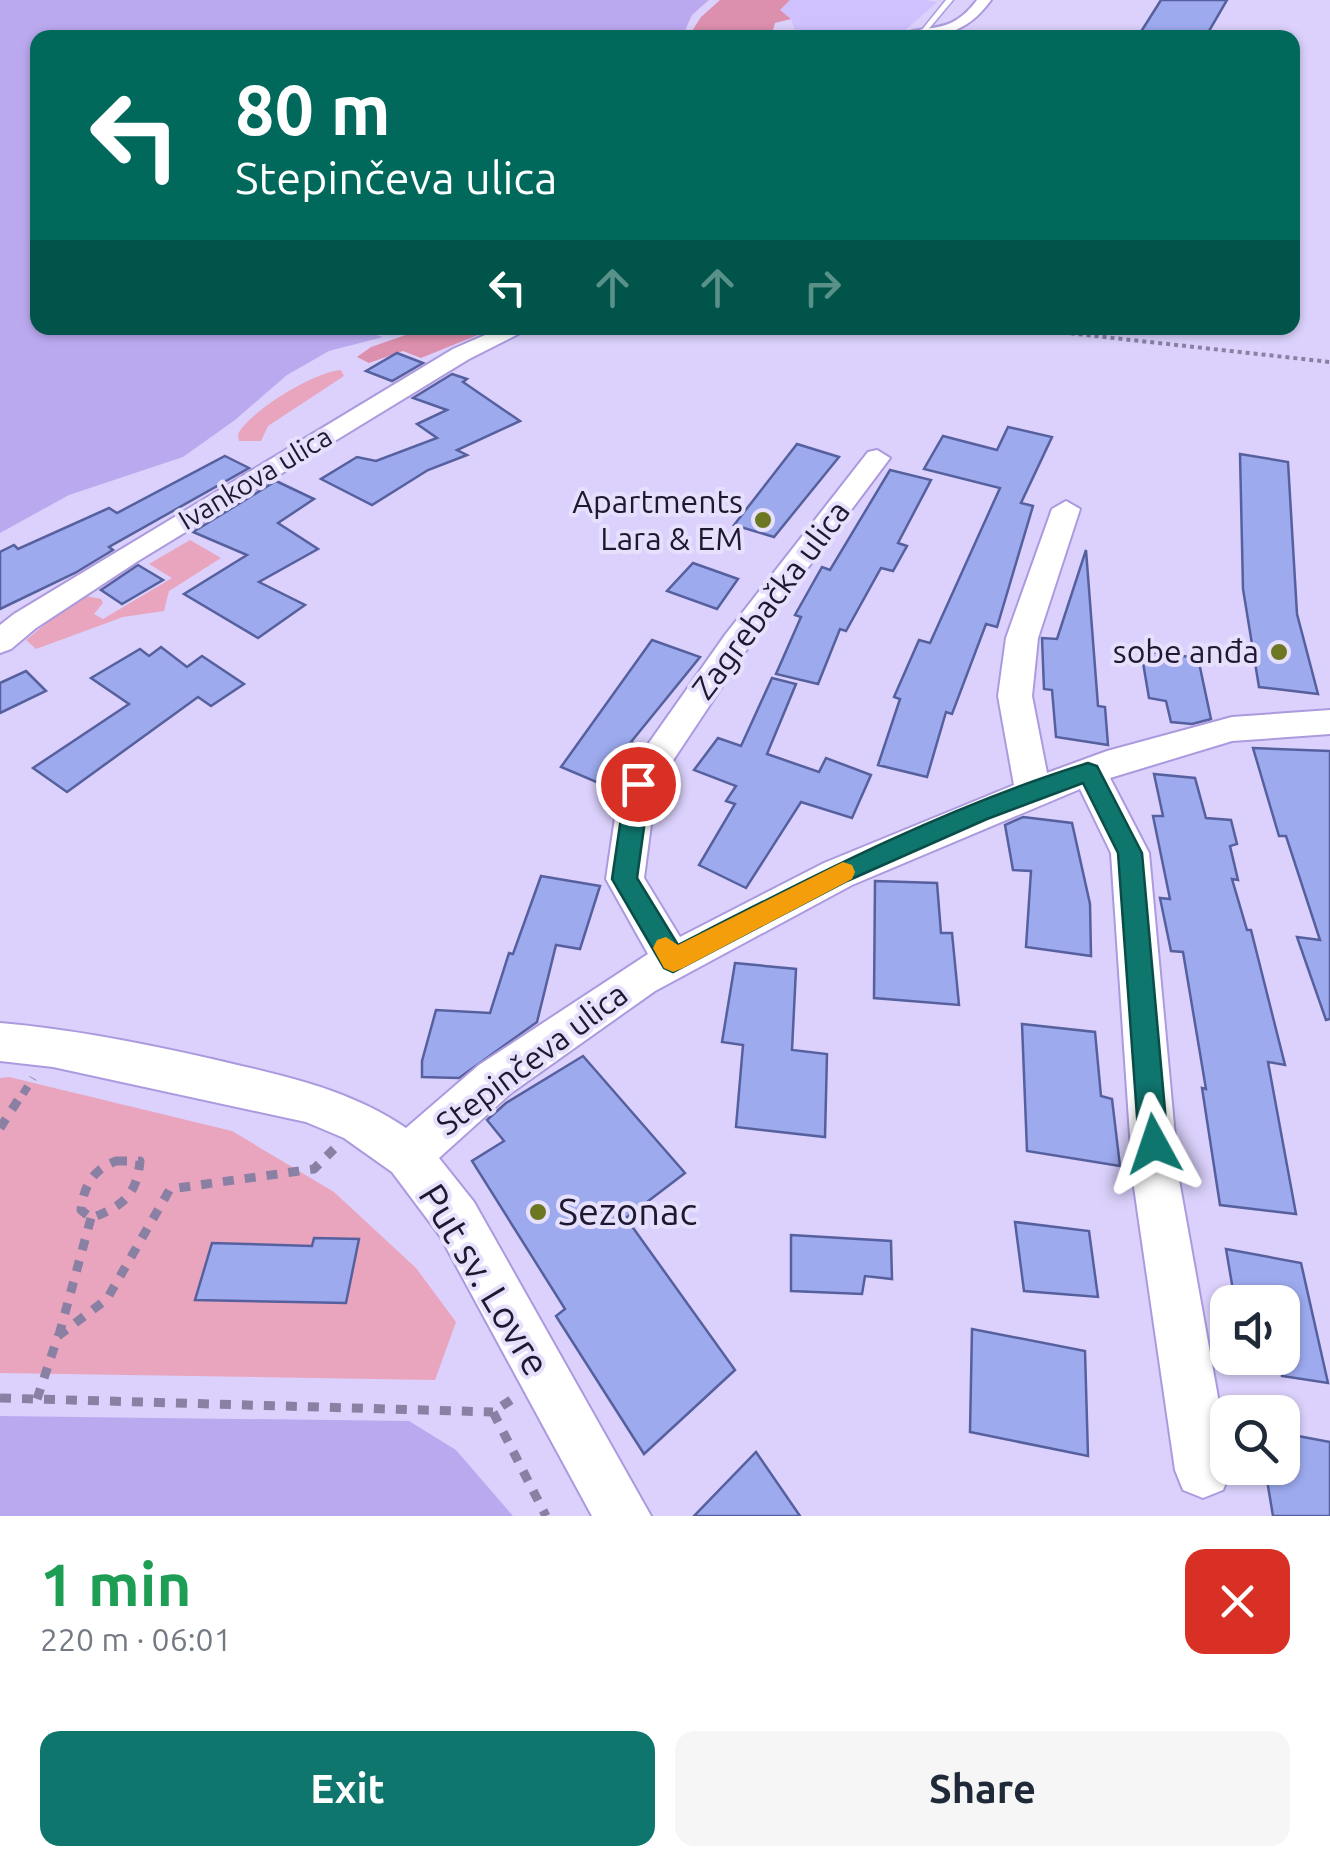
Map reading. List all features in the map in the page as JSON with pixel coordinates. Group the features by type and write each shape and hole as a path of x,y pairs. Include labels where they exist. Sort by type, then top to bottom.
{"street":[{"path":"954,30 984,0"},
{"name":"Ivankova ulica","path":"0,642 25,621 128,555 496,335"},
{"name":"Zagrebačka ulica","path":"673,960 625,879 638,784 736,642 877,458"},
{"path":"1033,793 1014,696 1022,638 1066,509"},
{"name":"Stepinčeva ulica","path":"408,1156 495,1079 640,978 838,874 1088,772 1232,729 1330,722"},
{"path":"1088,772 1130,853 1156,1180 1203,1470"},
{"name":"Put sv. Lovre","path":"0,1042 53,1047 308,1102 360,1123 408,1156 458,1219 543,1378 624,1516"}],"lane":[{"path":"924,28 950,0"}],"path":[{"path":"1086,335 1330,362"},
{"path":"0,1128 53,1047"},
{"path":"58,1336 107,1299 170,1189 314,1169 360,1123"},
{"path":"123,1158 140,1161 140,1182 122,1208 91,1218 81,1210 82,1190 99,1166 123,1158"},
{"path":"37,1399 91,1218"},
{"path":"0,1398 493,1412 543,1378"},
{"path":"493,1412 546,1516"}],"shaded area":[{"path":"0,0 709,0 692,15 685,30 30,30 30,335 383,337 329,351 287,375 235,420 183,457 69,495 0,533"},
{"path":"720,0 790,0 780,10 791,19 775,23 773,30 693,30"},
{"path":"790,0 937,2 906,30 795,30 791,19 780,10"},
{"path":"406,335 478,335 421,358 403,351 369,363 357,357 371,347"},
{"path":"341,370 344,376 268,426 261,441 239,441 238,434 245,424 269,404 315,377"},
{"path":"190,540 221,558 169,591 164,611 123,617 36,649 26,640 81,595 101,599 103,603 94,614 103,619 172,578 149,564"},
{"path":"0,1078 232,1131 334,1192 416,1268 456,1322 435,1380 0,1373"},
{"path":"0,1416 409,1421 456,1450 513,1516 0,1516"}],"building":[{"path":"1161,0 1227,0 1210,30 1142,30"},
{"path":"397,353 423,363 392,381 366,371"},
{"path":"452,374 467,379 463,382 520,421 457,450 467,455 428,470 372,505 321,479 357,457 376,461 437,438 417,424 447,410 413,398"},
{"path":"1008,427 1052,437 1021,503 1033,506 997,627 986,624 952,714 946,712 927,777 878,765 900,699 894,697 919,640 930,643 1000,488 924,469 943,436 997,450"},
{"path":"797,444 839,457 774,537 734,525"},
{"path":"1240,454 1288,462 1297,614 1318,694 1259,687 1243,589"},
{"path":"225,456 249,468 109,547 113,550 75,573 0,609 0,552 14,545 18,549 109,508 117,513"},
{"path":"890,470 931,480 898,543 907,546 893,571 881,568 846,631 840,629 818,684 776,674 801,617 795,615 822,567 830,570"},
{"path":"276,481 314,499 278,523 318,549 259,582 305,605 258,638 184,594 247,555 193,532"},
{"path":"1086,550 1098,706 1105,707 1108,745 1056,737 1052,690 1044,689 1042,638 1057,639"},
{"path":"693,563 738,579 717,609 667,591"},
{"path":"138,565 163,580 122,604 101,590"},
{"path":"652,640 700,657 631,742 642,747 616,785 613,789 561,767"},
{"path":"161,647 187,667 202,656 244,684 211,706 198,697 67,792 33,768 129,704 91,678 140,649 149,656"},
{"path":"1141,651 1198,658 1211,719 1192,724 1171,722 1166,701 1149,698"},
{"path":"26,671 46,691 0,713 0,683"},
{"path":"772,678 796,684 767,754 819,772 826,758 871,775 852,818 801,802 746,888 699,865 735,804 726,801 736,786 694,770 718,738 741,746"},
{"path":"1253,748 1330,751 1330,1019 1326,1020 1297,937 1320,940 1286,836 1279,836"},
{"path":"1154,774 1195,778 1206,818 1231,820 1237,844 1230,846 1238,880 1232,879 1247,930 1251,930 1285,1065 1268,1062 1296,1214 1220,1205 1183,952 1171,951 1160,898 1170,899 1153,816 1163,816"},
{"path":"1023,817 1072,823 1090,904 1091,956 1026,947 1031,871 1013,870 1005,825"},
{"path":"541,876 600,886 580,949 556,945 537,1022 459,1078 422,1077 422,1061 436,1010 490,1013 509,953 513,954"},
{"path":"875,881 937,883 941,933 952,933 959,1005 874,998"},
{"path":"735,963 796,969 792,1050 827,1054 825,1137 736,1127 743,1045 722,1042"},
{"path":"1022,1024 1095,1032 1101,1096 1112,1099 1120,1166 1027,1151"},
{"path":"583,1056 685,1173 626,1218 735,1370 644,1454 556,1316 565,1309 472,1161 504,1141 487,1120 506,1103"},
{"path":"1015,1222 1089,1231 1098,1297 1024,1291"},
{"path":"791,1235 891,1241 892,1279 865,1276 862,1294 791,1291"},
{"path":"314,1238 359,1239 346,1303 195,1300 212,1243 312,1246"},
{"path":"1226,1249 1301,1263 1328,1383 1282,1376 1300,1375 1300,1285 1232,1285"},
{"path":"972,1329 1085,1351 1088,1456 970,1432"},
{"path":"1300,1436 1330,1442 1330,1516 1273,1516 1268,1485 1300,1485"},
{"path":"756,1452 800,1516 694,1516"}],"slow traffic":[{"path":"666,948 673,960 843,872"}],"place":[{"name":"Apartments Lara & EM","path":"763,520"},
{"name":"sobe anđa","path":"1279,652"},
{"name":"Sezonac","path":"538,1212"}],"route":[{"path":"638,784 625,879 673,960 838,874 979,813 1088,772 1130,853 1154,1144"}]}
